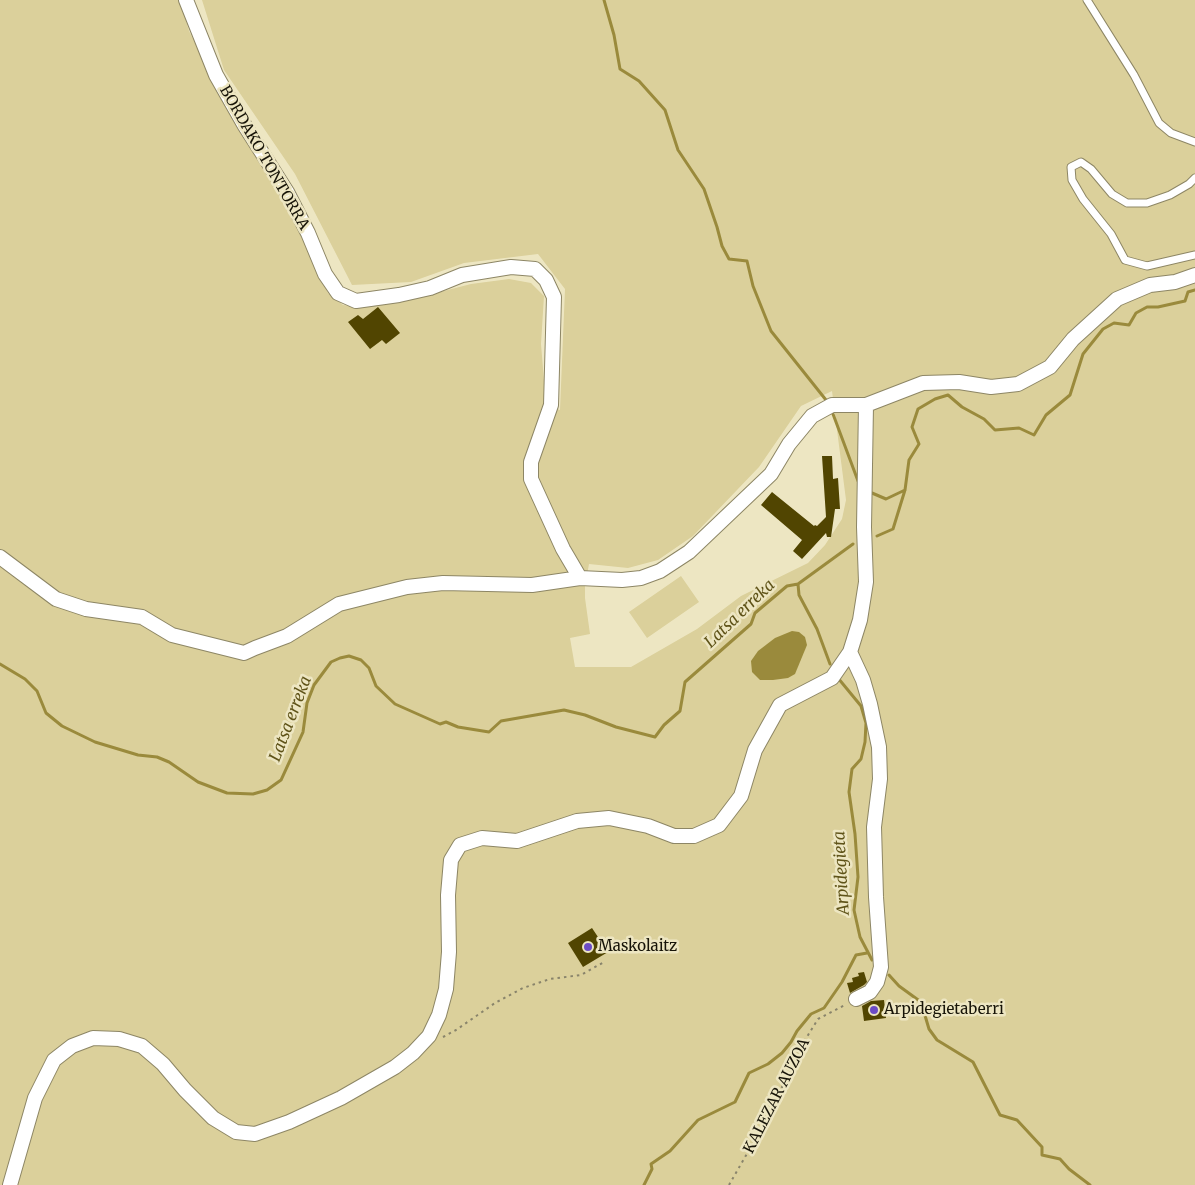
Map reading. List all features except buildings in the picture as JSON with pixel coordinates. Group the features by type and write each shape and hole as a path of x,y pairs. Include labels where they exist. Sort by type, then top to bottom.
{"street":[{"name":"BORDAKO TONTORRA","path":"186,0 216,76 287,192 326,274 338,293 356,301 399,295 430,288 462,276 511,267 535,269 546,280 554,297 551,405 531,462 531,479 563,549 580,578"},
{"path":"0,558 56,599 86,609 142,617 172,635 244,653 287,636 339,604 407,587 444,583 532,585 580,578 622,580 641,578 660,571 689,552 771,474 789,444 812,416 832,405 866,405 923,383 959,382 991,387 1018,384 1050,367 1073,339 1117,299 1150,285 1175,282 1195,275"},
{"path":"10,1185 35,1098 54,1060 72,1046 93,1038 119,1039 142,1046 163,1064 185,1090 214,1118 236,1132 256,1134 289,1122 341,1098 395,1067 413,1053 428,1036 439,1015 446,989 449,952 448,895 451,860 460,845 482,838 518,842 577,821 609,818 648,826 674,836 694,836 719,825 741,796 755,750 780,705 832,678 850,652 860,620 866,582 864,527 866,405"},
{"path":"850,652 863,680 870,704 879,748 880,779 874,827 880,966 877,982 870,992 856,999"}],"lane":[{"path":"1087,0 1134,75 1159,123 1171,133 1195,142"},
{"path":"1195,178 1189,184 1170,195 1147,203 1128,202 1112,194 1091,169 1081,162 1070,167 1072,180 1111,234 1126,260 1147,266 1195,255"}],"path":[{"path":"428,1036 437,1039 445,1037 495,1003 523,988 550,979 581,975 604,962"},
{"name":"KALEZAR AUZOA","path":"729,1185 772,1110 796,1053 818,1019 856,999"}],"shaded area":[{"path":"0,0 180,0 189,31 239,130 283,197 328,293 343,305 359,307 397,303 471,284 509,279 531,283 544,296 541,344 546,405 560,410 565,289 538,254 464,263 411,282 352,285 295,174 224,70 202,0 1195,0 1195,1185 0,1185","holes":["832,391 846,500 842,519 825,545 808,563 741,596 697,629 631,667 575,667 570,638 590,634 585,598 589,564 628,568 658,560 693,536 759,467 801,406"]},
{"path":"681,576 699,602 647,638 629,612"},
{"path":"792,631 799,632 805,637 807,645 795,674 788,678 760,680 752,672 751,661 758,651 775,638"}],"waterway":[{"path":"604,0 614,35 620,69 639,81 665,110 678,150 704,189 722,246 729,259 747,261 753,286 771,331 826,400"},
{"name":"Latsa erreka","path":"877,536 893,529 905,490 909,460 919,444 912,427 918,409 935,399 948,395 962,407 984,419 995,430 1019,428 1034,435 1046,415 1070,395 1083,354 1103,329 1114,323 1129,325 1136,313 1147,307 1158,307 1185,301 1188,292 1195,290"},
{"path":"833,414 858,481"},
{"path":"872,493 886,499 905,490"},
{"name":"Latsa erreka","path":"0,664 25,679 37,691 46,713 62,726 95,742 138,755 157,757 169,762 198,782 227,793 253,794 267,790 281,780 303,732 307,703 314,685 331,662 349,656 361,660 369,668 376,686 395,704 440,724 446,722 458,727 489,732 501,721 564,710 585,715 616,727 655,737 664,725 680,711 685,682 751,624 755,613 787,586 798,584 853,544"},
{"name":"Arpidegieta","path":"798,584 799,595 817,629 830,664"},
{"name":"Arpidegieta","path":"838,678 861,706 866,723 865,742 861,759 852,769 849,792 855,834 858,877 854,910 860,937 872,960"},
{"name":"Arpidegieta","path":"644,1185 652,1169 651,1164 670,1151 698,1120 735,1102 749,1073 768,1064 782,1053 811,1014 824,1008 842,982 856,955 867,953"},
{"path":"889,975 899,986 921,1002 929,1029 937,1040 973,1062 1000,1115 1017,1120 1042,1147 1042,1155 1060,1159 1069,1169 1090,1185"}],"place":[{"name":"Maskolaitz","path":"588,947"},
{"name":"Arpidegietaberri","path":"874,1010"}]}
